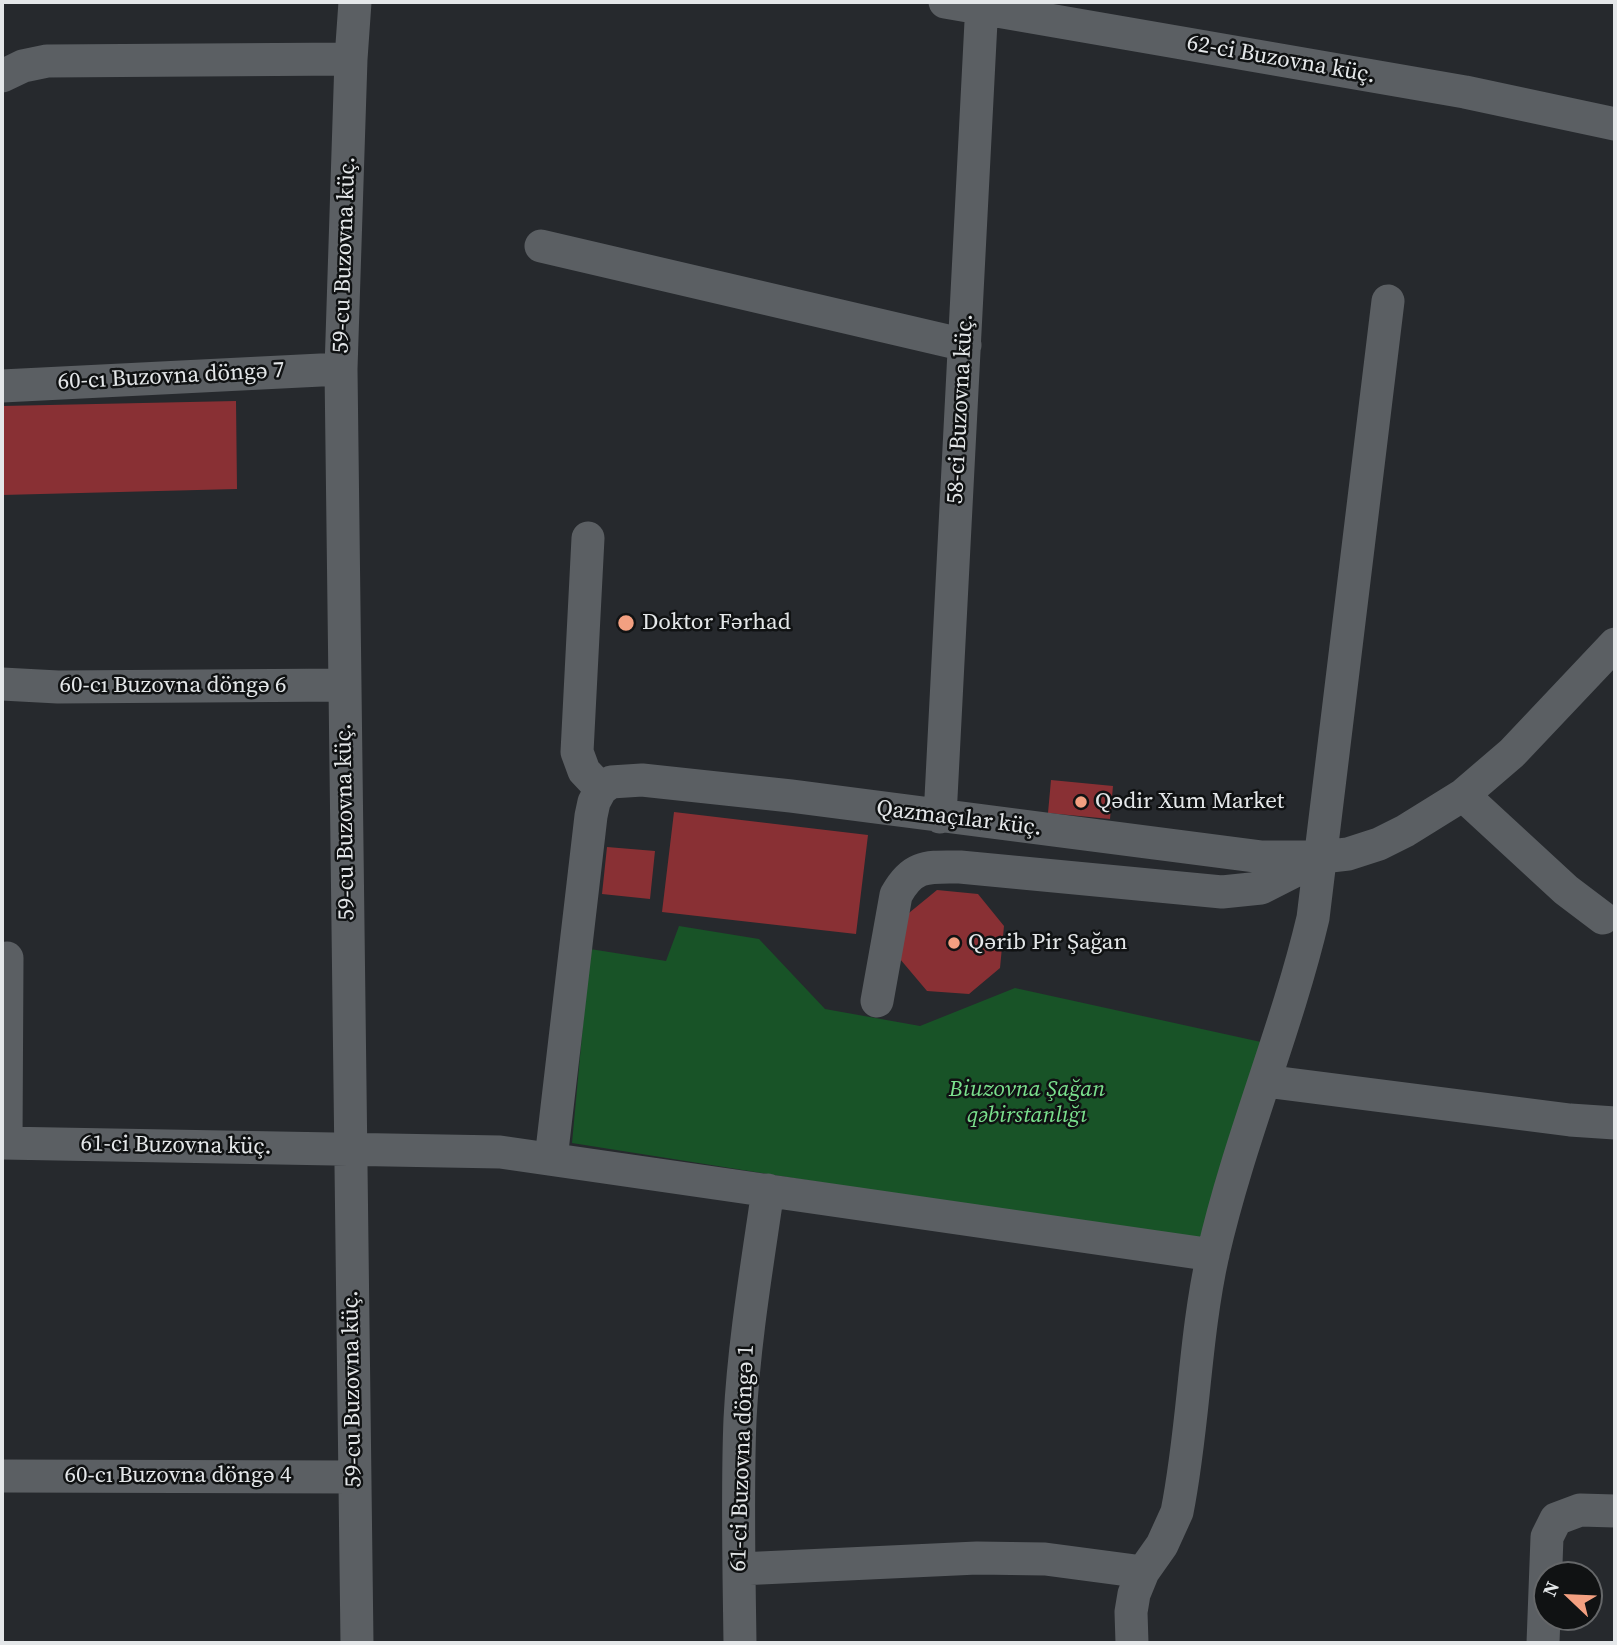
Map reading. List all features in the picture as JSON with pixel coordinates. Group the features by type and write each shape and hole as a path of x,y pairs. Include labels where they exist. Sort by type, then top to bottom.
{"street":[{"name":"59-cu Buzovna küç.","path":"355,2 341,369 357,1643"},
{"name":"62-ci Buzovna küç.","path":"945,2 982,5 1452,90 1615,124"},
{"name":"58-ci Buzovna küç.","path":"940,817 982,5"},
{"path":"2,76 23,66 47,61 351,59"},
{"path":"541,246 965,345"},
{"path":"1132,1643 1131,1612 1143,1572 1162,1545 1177,1512 1213,1255 1228,1199 1299,975 1313,918 1388,301"},
{"name":"60-cı Buzovna döngə 7","path":"2,386 341,369"},
{"path":"551,1159 591,816 601,789 584,771 577,751 588,538"},
{"name":"Qazmaçılar küç.","path":"601,789 611,782 642,780 791,796 1262,857 1348,854 1380,844 1463,795 1512,753 1615,644"},
{"name":"60-cı Buzovna döngə 6","path":"2,684 58,687 344,685"},
{"path":"1463,795 1566,890 1603,918"},
{"path":"877,1001 896,895 904,880 918,870 960,867 1222,892 1261,888 1322,857"},
{"path":"4,1143 7,958"},
{"path":"1265,1082 1570,1120 1615,1123"},
{"name":"61-ci Buzovna küç.","path":"4,1143 500,1152 1213,1255"},
{"name":"61-ci Buzovna döngə 1","path":"740,1643 738,1470 746,1342 768,1190"},
{"name":"60-cı Buzovna döngə 4","path":"2,1476 354,1477"},
{"path":"1543,1643 1547,1537 1556,1519 1580,1510 1615,1511"},
{"path":"739,1569 977,1558 1045,1559 1143,1572"}],"green space":[{"name":"Biuzovna Şağan qəbirstanlığı","path":"679,926 759,939 825,1009 920,1026 1015,988 1261,1042 1204,1243 572,1143 590,949 666,961"}],"building":[{"path":"236,401 237,489 2,495 2,406"},
{"path":"1051,780 1113,786 1110,819 1048,813"},
{"path":"674,812 868,835 856,934 662,912"},
{"path":"607,847 655,851 650,899 602,894"},
{"path":"937,890 978,894 1004,926 1000,968 969,994 927,991 900,959 904,917"}],"place":[{"name":"Doktor Fərhad","path":"626,623"},
{"name":"Qədir Xum Market","path":"1081,802"},
{"name":"Qərib Pir Şağan","path":"954,943"}]}
